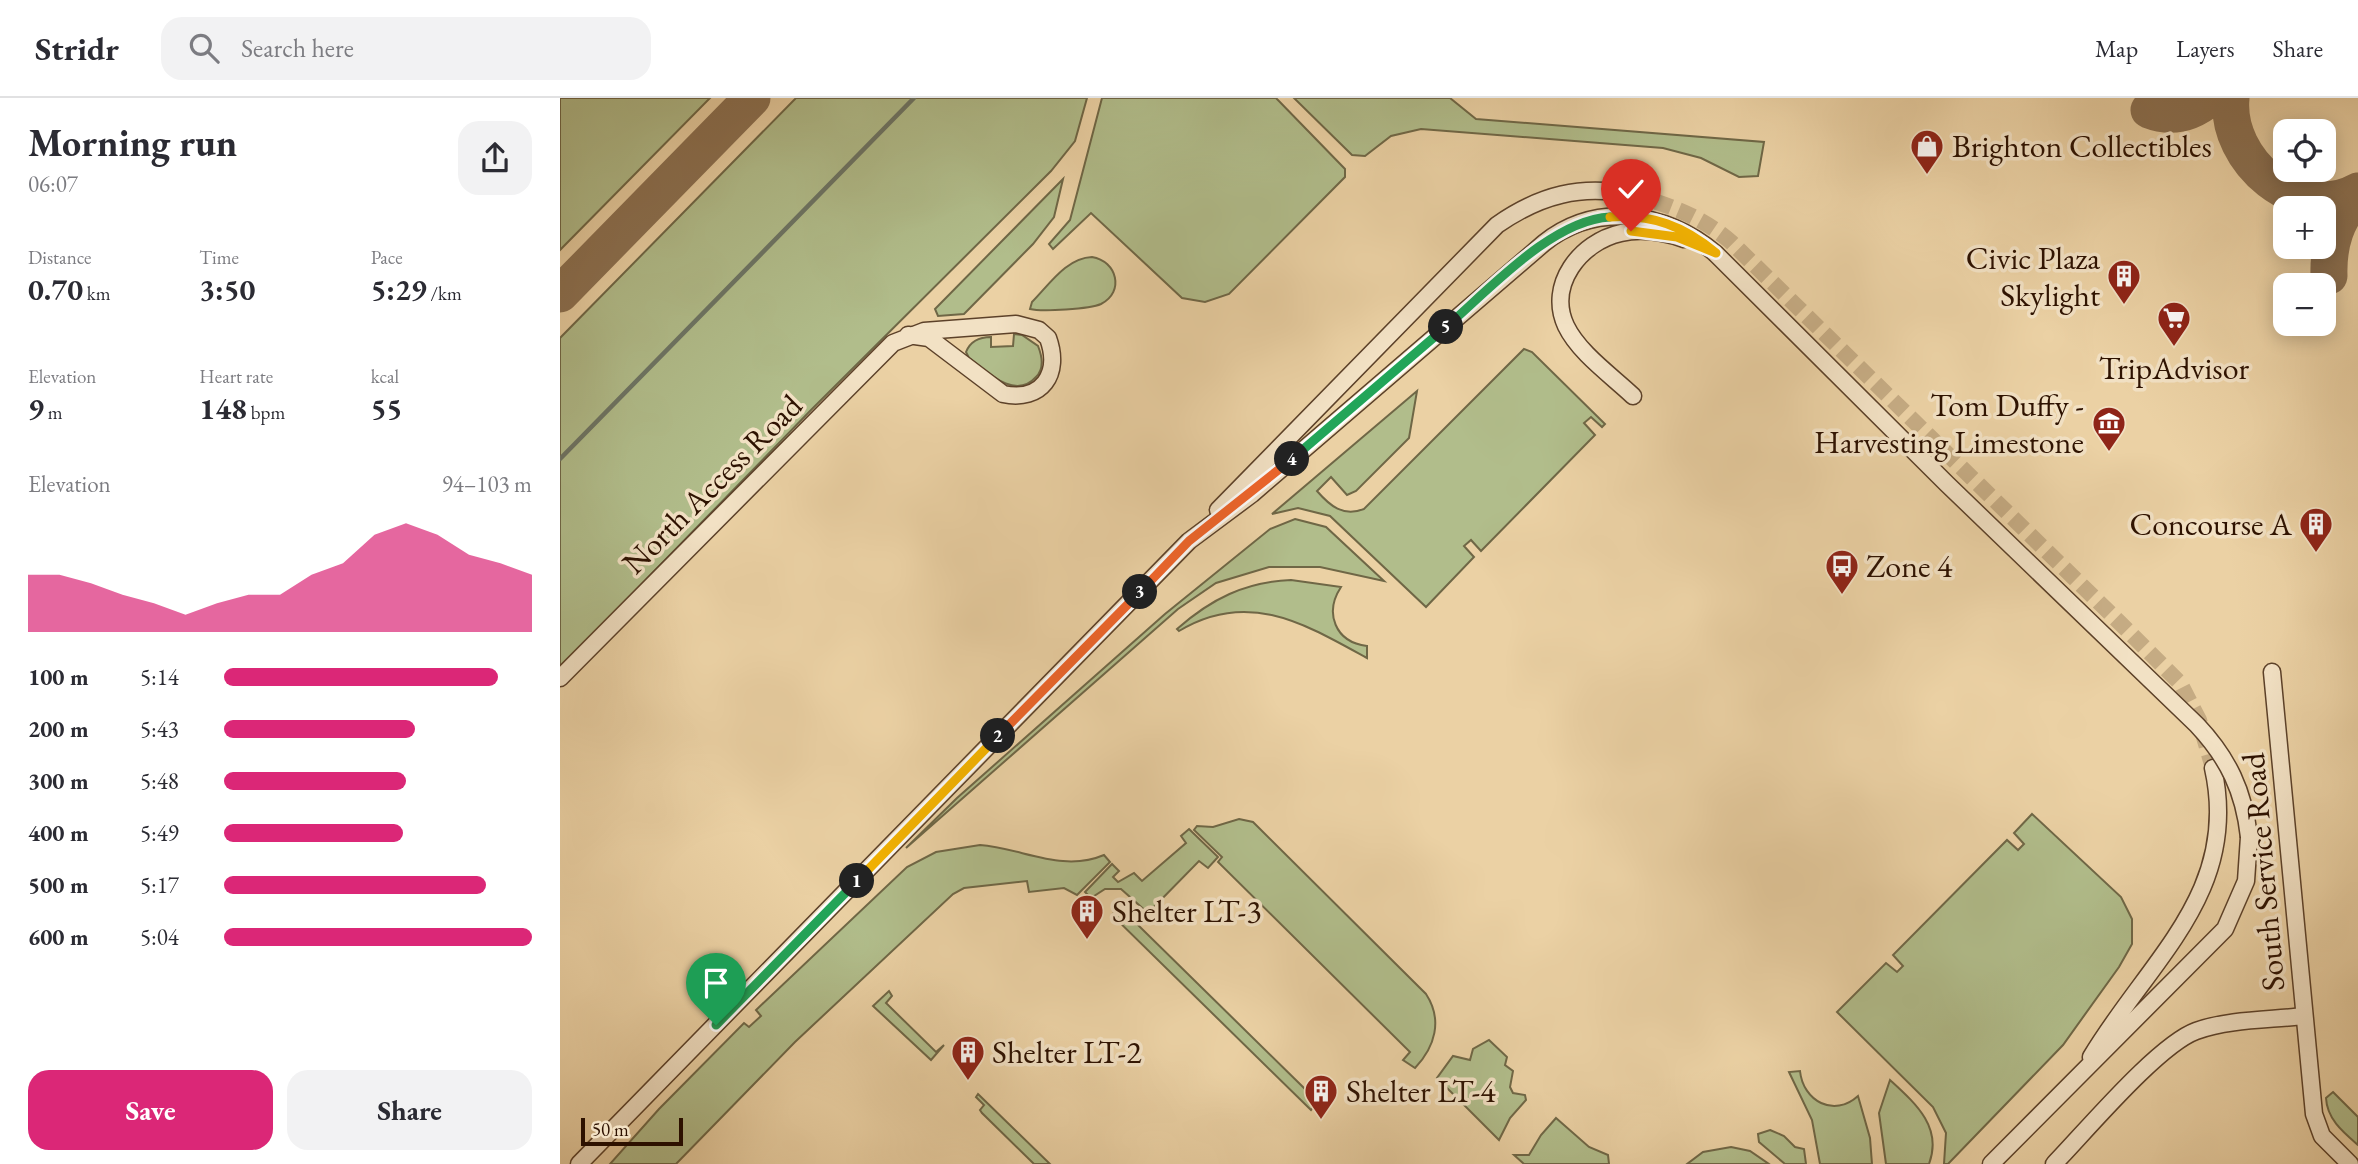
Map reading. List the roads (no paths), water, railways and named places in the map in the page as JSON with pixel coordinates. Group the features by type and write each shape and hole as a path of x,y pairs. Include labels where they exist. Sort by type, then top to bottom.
{"street":[{"path":"579,1164 1189,541 1255,469 1497,225 1517,211 1560,193 1607,190 1633,195"},
{"path":"1189,541 1252,494 1544,243 1588,220 1631,216 1662,221 1681,228 1716,253 1947,484 2197,724 2222,754 2236,780 2249,837 2246,881 2225,929 1992,1164"},
{"path":"1633,396 1568,330 1561,300 1567,274 1592,245 1631,231 1677,237 1716,253"},
{"name":"North Access Road","path":"560,678 879,353 908,335 924,331 1016,324 1039,330 1048,338 1053,358 1048,380 1039,389 1017,397 992,388 929,338 908,335"},
{"name":"South Service Road","path":"2054,1164 2161,1055 2185,1036 2212,1027 2304,1016 2272,672"},
{"path":"2083,1071 2107,1029 2188,917 2207,882 2219,834 2213,768"},
{"path":"2304,1016 2317,1126 2330,1147 2349,1164"}],"waterway":[{"path":"560,459 914,98"}],"tunnel":[{"path":"1633,195 1685,213 1731,242 2119,622 2180,683 2199,720 2213,768"}],"place":[{"name":"Brighton Collectibles","path":"1927,176"},
{"name":"Civic Plaza Skylight","path":"2124,306"},
{"name":"TripAdvisor","path":"2174,348"},
{"name":"Tom Duffy - Harvesting Limestone","path":"2109,453"},
{"name":"Concourse A","path":"2316,554"},
{"name":"Zone 4","path":"1842,596"},
{"name":"Shelter LT-3","path":"1087,941"},
{"name":"Shelter LT-2","path":"968,1082"},
{"name":"Shelter LT-4","path":"1321,1121"}]}
